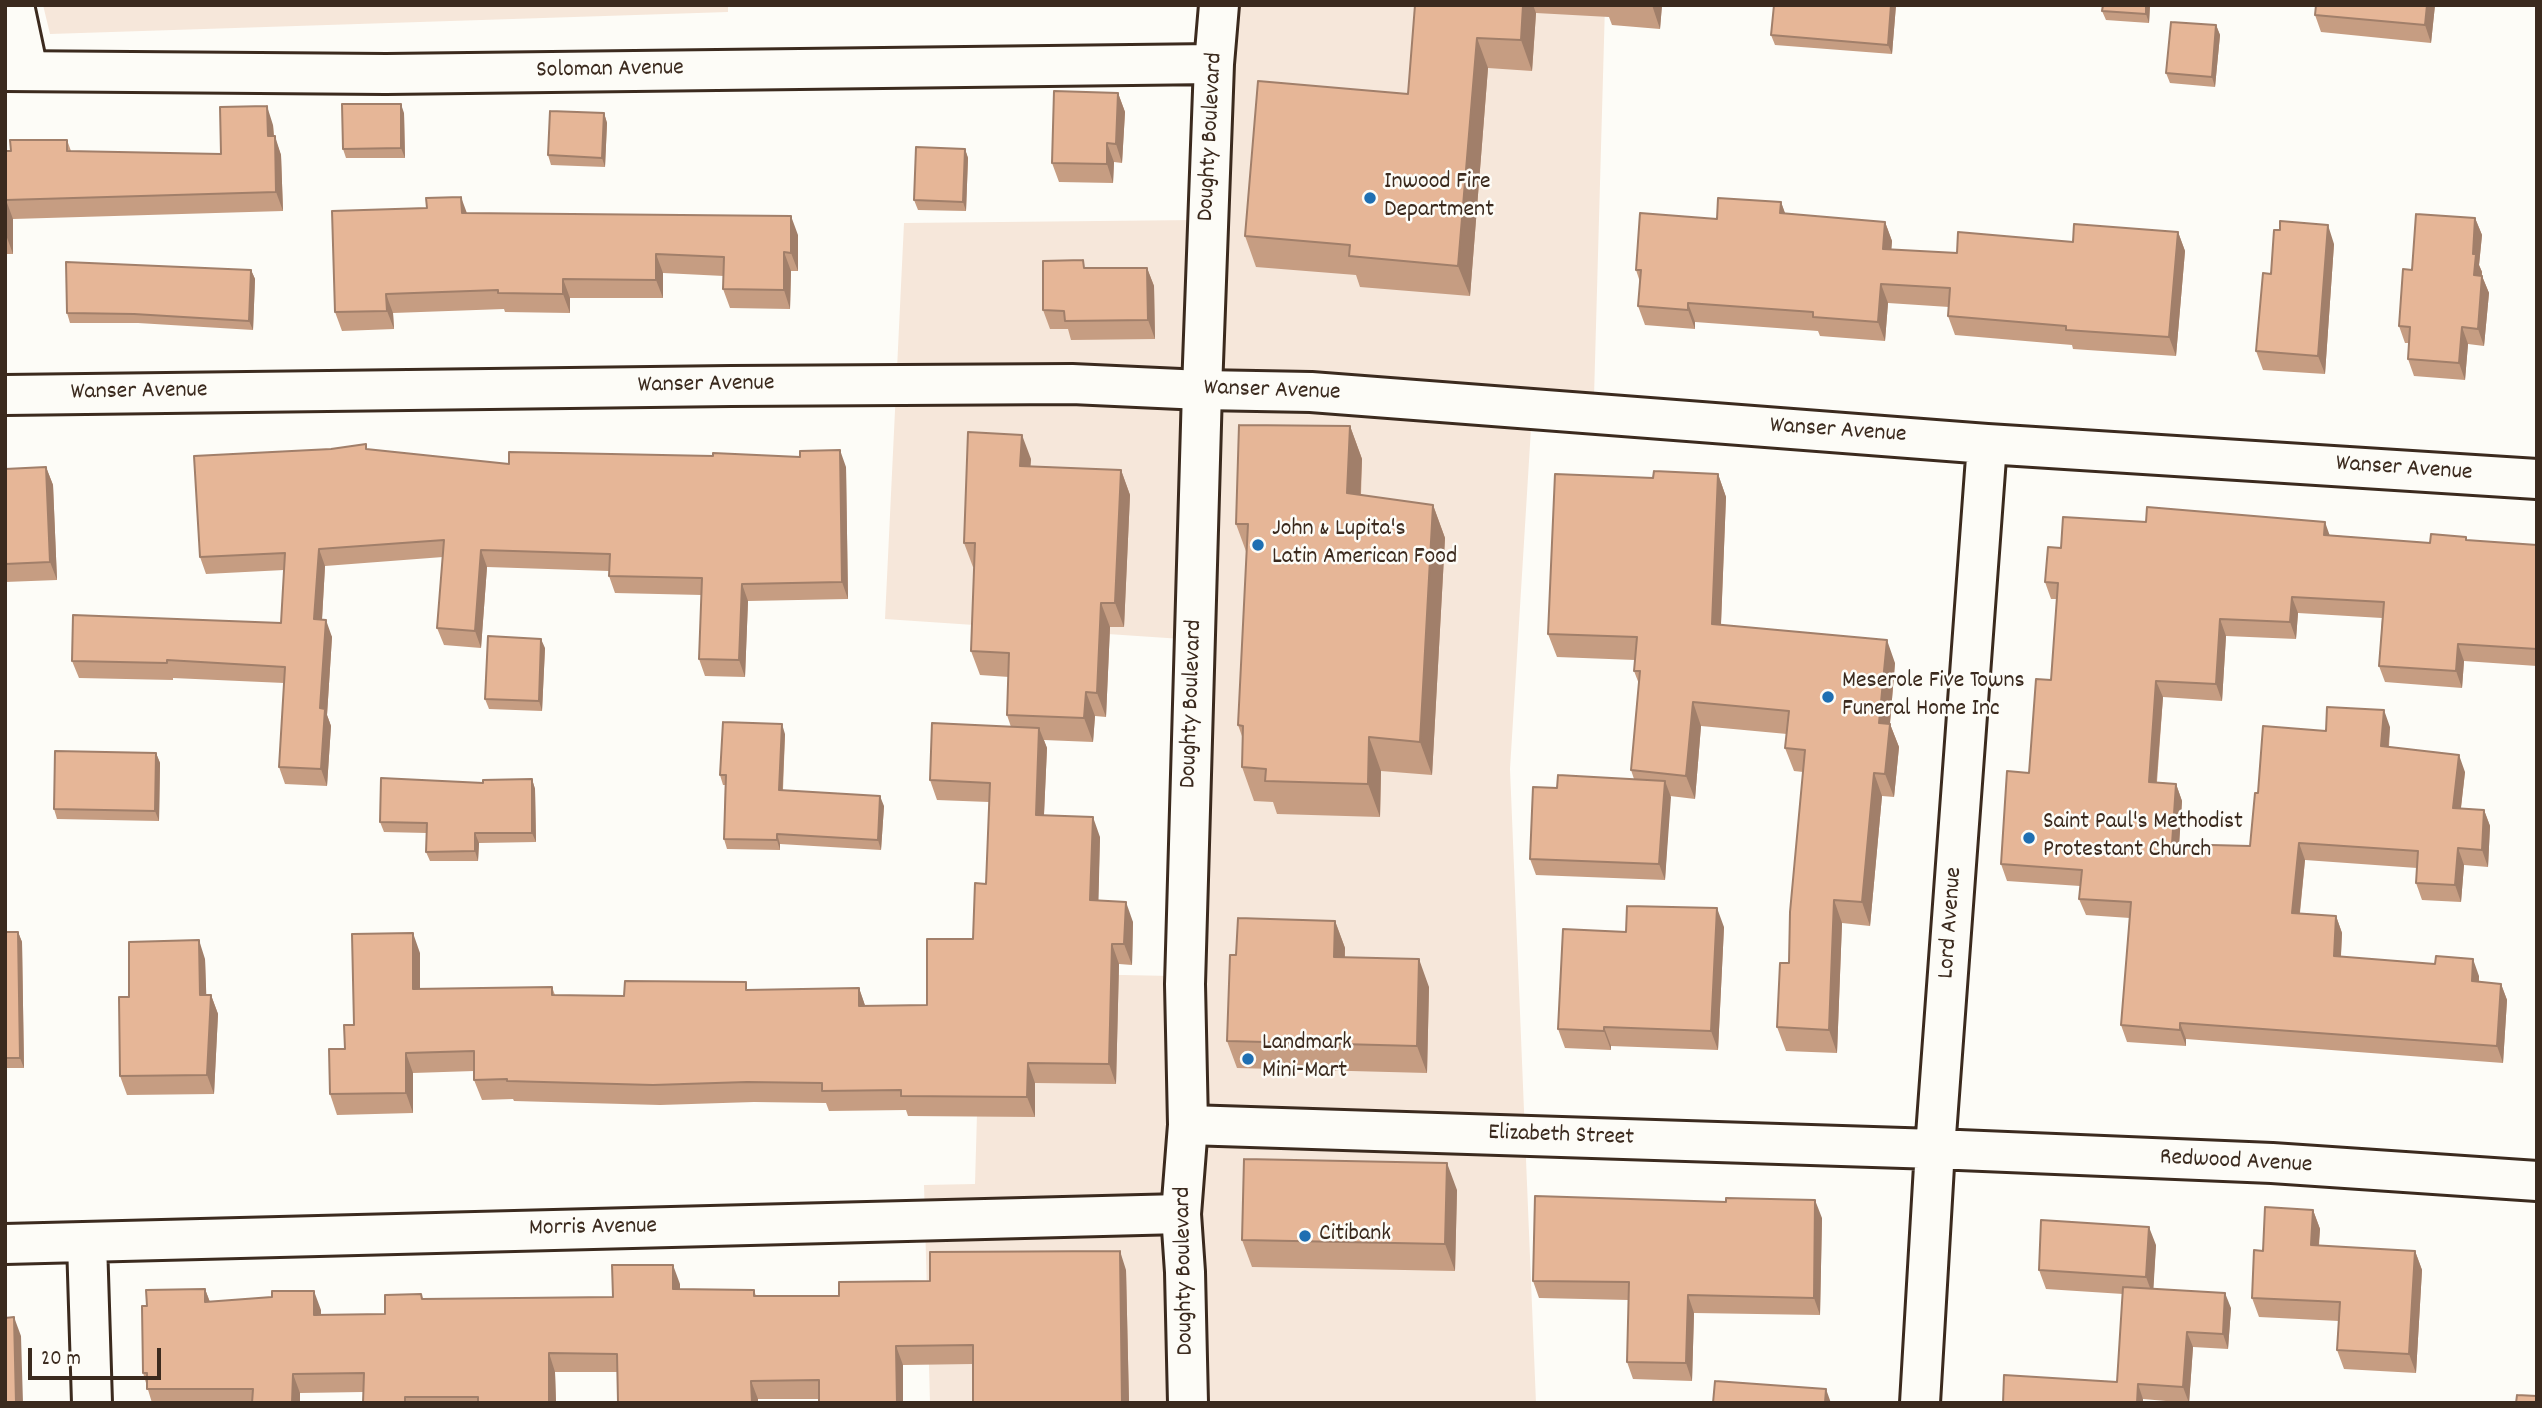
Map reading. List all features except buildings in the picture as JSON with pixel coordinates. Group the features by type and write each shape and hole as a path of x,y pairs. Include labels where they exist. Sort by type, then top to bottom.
{"street":[{"path":"14,5 17,71"},
{"name":"Doughty Boulevard","path":"1188,1403 1181,1214 1188,1125 1185,984 1202,390 1214,64 1219,5"},
{"name":"Soloman Avenue","path":"17,71 386,74 1214,64"},
{"name":"Wanser Avenue","path":"5,395 1072,384 1324,393 1987,444 2537,479"},
{"name":"Lord Avenue","path":"1920,1403 1935,1149 1987,444"},
{"name":"Elizabeth Street","path":"1188,1125 1935,1149"},
{"name":"Redwood Avenue","path":"1935,1149 2272,1163 2537,1181"},
{"name":"Morris Avenue","path":"5,1244 1181,1214"},
{"path":"88,1242 92,1403"}],"shaded area":[{"path":"43,5 728,5 728,12 50,34"},
{"path":"1212,5 1605,5 1594,397 1533,396 1510,769 1536,1403 930,1403 924,1185 975,1184 981,972 1171,976 1182,639 885,619 904,223 1196,220"}],"place":[{"name":"Inwood Fire Department","path":"1370,198"},
{"name":"John & Lupita's Latin American Food","path":"1258,545"},
{"name":"Meserole Five Towns Funeral Home Inc","path":"1828,697"},
{"name":"Saint Paul's Methodist Protestant Church","path":"2029,838"},
{"name":"Landmark Mini-Mart","path":"1248,1059"},
{"name":"Citibank","path":"1305,1236"}]}
